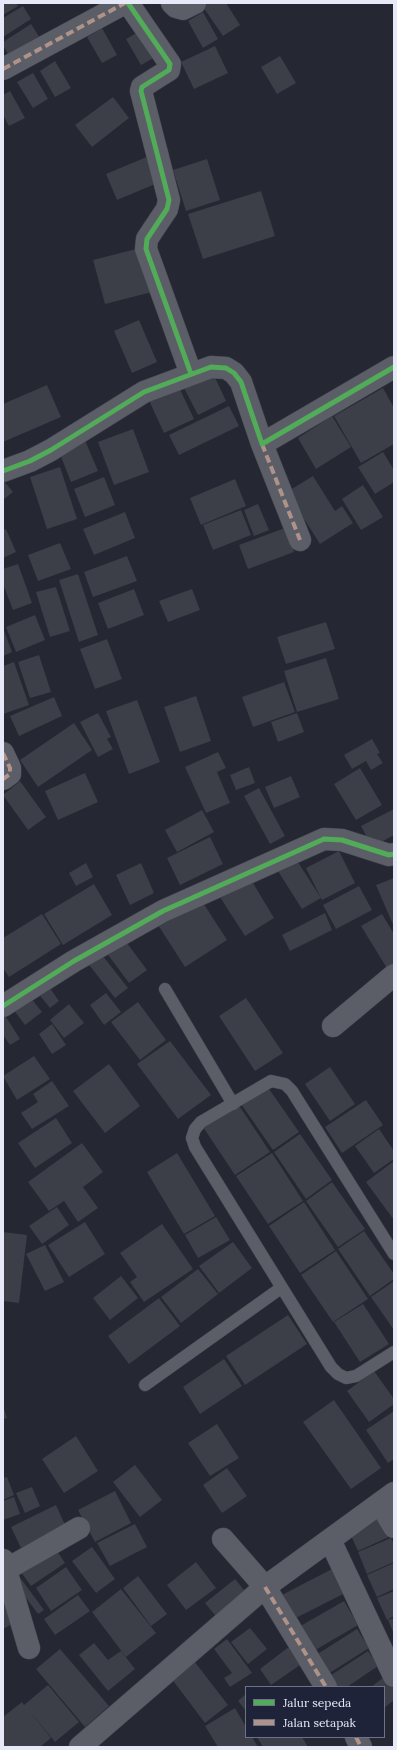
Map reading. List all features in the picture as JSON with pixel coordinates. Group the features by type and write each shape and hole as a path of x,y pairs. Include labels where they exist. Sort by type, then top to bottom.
{"street":[{"path":"3,69 126,3 170,64 169,70 142,87 141,90 169,200 167,209 147,239 146,249 191,374"},
{"path":"172,3 176,7 183,9 194,3"},
{"path":"3,471 30,461 52,450 113,410 144,392 211,367 226,368 234,373 241,382 262,444 300,540"},
{"path":"262,444 394,367"},
{"path":"3,753 10,768 10,774 3,780"},
{"path":"3,1006 74,961 163,911 324,839 342,840 382,853 394,854"},
{"path":"333,1026 394,975"},
{"path":"80,1747 265,1587 387,1498 394,1527"},
{"path":"29,1648 5,1564 79,1528"},
{"path":"223,1540 265,1587 325,1686"},
{"path":"330,1540 394,1676"},
{"path":"356,1738 361,1747"}],"lane":[{"path":"165,989 233,1104"},
{"path":"394,1254 292,1091 285,1084 271,1081 201,1122 195,1129 192,1138 195,1147 331,1367 338,1374 346,1378 356,1376 394,1352"},
{"path":"145,1385 281,1288"}],"building":[{"path":"3,3 16,3 18,6 3,15"},
{"path":"226,3 240,25 223,36 201,4"},
{"path":"23,6 31,19 3,37 3,18"},
{"path":"203,12 218,39 203,48 188,21"},
{"path":"31,24 40,38 10,57 3,46 3,42"},
{"path":"102,28 117,55 102,63 87,37"},
{"path":"142,30 157,56 141,65 126,39"},
{"path":"215,46 228,73 194,89 181,62"},
{"path":"280,56 296,83 277,94 261,67"},
{"path":"55,61 71,88 55,97 40,71"},
{"path":"33,73 48,99 33,108 17,82"},
{"path":"10,91 25,118 9,126 3,115 3,95"},
{"path":"113,97 129,118 92,147 75,125"},
{"path":"149,156 160,182 117,200 106,174"},
{"path":"207,159 220,200 186,211 173,170"},
{"path":"261,191 275,236 203,259 188,214"},
{"path":"140,248 152,292 105,304 93,260"},
{"path":"139,320 157,362 132,373 114,331"},
{"path":"211,369 226,401 198,415 182,384"},
{"path":"177,383 194,419 164,433 147,396"},
{"path":"47,385 61,417 3,442 3,404"},
{"path":"383,388 394,408 394,444 361,463 334,416"},
{"path":"229,406 239,426 179,455 169,435"},
{"path":"332,416 351,447 316,469 298,438"},
{"path":"133,429 149,472 114,485 98,442"},
{"path":"84,438 98,471 71,482 58,449"},
{"path":"383,452 394,470 394,482 375,494 358,467"},
{"path":"60,467 77,519 47,529 30,477"},
{"path":"313,476 335,511 342,506 353,523 320,544 287,492"},
{"path":"104,477 115,505 85,517 74,489"},
{"path":"235,479 246,506 201,525 190,498"},
{"path":"3,480 13,492 3,500"},
{"path":"363,485 383,517 361,530 342,499"},
{"path":"258,504 269,530 254,536 244,510"},
{"path":"241,510 251,535 213,550 203,525"},
{"path":"125,512 135,538 94,555 83,529"},
{"path":"285,528 294,552 248,569 239,545"},
{"path":"6,529 16,552 3,558 3,530"},
{"path":"60,543 71,569 38,581 28,555"},
{"path":"127,556 137,581 93,597 84,572"},
{"path":"18,564 32,603 13,610 3,584 3,569"},
{"path":"78,574 98,635 79,642 59,580"},
{"path":"56,587 70,631 50,637 36,592"},
{"path":"134,589 144,615 108,629 98,603"},
{"path":"192,589 200,610 168,622 159,601"},
{"path":"35,615 45,640 16,652 6,627"},
{"path":"326,622 335,649 286,664 277,637"},
{"path":"3,628 12,652 3,656"},
{"path":"107,639 122,679 95,689 80,649"},
{"path":"39,655 51,692 30,698 18,662"},
{"path":"326,658 339,699 297,712 284,671"},
{"path":"14,662 29,705 3,714 3,666"},
{"path":"284,682 295,712 253,727 242,697"},
{"path":"196,696 211,741 180,752 164,707"},
{"path":"54,697 62,716 19,736 10,716"},
{"path":"137,700 160,762 129,774 106,711"},
{"path":"98,713 111,737 107,739 113,749 98,757 80,722"},
{"path":"297,713 304,732 278,742 271,722"},
{"path":"74,723 92,750 38,787 20,760"},
{"path":"372,739 380,753 377,754 383,763 371,770 366,761 352,769 344,755"},
{"path":"218,752 226,768 217,772 230,803 206,813 185,767"},
{"path":"249,767 255,783 236,790 230,775"},
{"path":"360,768 382,805 356,820 334,784"},
{"path":"85,773 98,802 58,820 45,791"},
{"path":"291,776 300,797 274,808 265,787"},
{"path":"20,781 46,817 28,830 3,795"},
{"path":"259,788 285,836 270,844 244,796"},
{"path":"394,809 394,835 372,847 361,826"},
{"path":"202,810 214,832 177,852 165,830"},
{"path":"210,837 223,864 180,885 167,858"},
{"path":"339,851 355,883 322,900 306,868"},
{"path":"294,856 321,898 302,909 276,868"},
{"path":"86,863 93,877 76,886 69,873"},
{"path":"141,863 154,893 130,905 116,875"},
{"path":"250,878 274,918 245,936 220,897"},
{"path":"394,878 394,927 376,885"},
{"path":"94,884 112,915 63,945 44,914"},
{"path":"359,886 372,910 336,929 323,905"},
{"path":"200,898 227,940 185,967 158,925"},
{"path":"325,913 332,930 290,951 282,935"},
{"path":"42,914 61,944 9,977 3,968 3,938"},
{"path":"382,914 394,934 394,966 388,970 361,926"},
{"path":"124,939 147,970 129,983 106,952"},
{"path":"99,951 128,988 115,998 86,961"},
{"path":"47,984 59,1001 50,1008 37,992"},
{"path":"106,993 121,1012 104,1025 90,1005"},
{"path":"30,997 42,1012 25,1025 13,1009"},
{"path":"246,998 283,1053 255,1071 219,1016"},
{"path":"138,1002 166,1040 140,1060 111,1022"},
{"path":"69,1004 84,1023 64,1038 50,1020"},
{"path":"4,1014 20,1039 10,1045 3,1035"},
{"path":"52,1024 66,1045 52,1054 39,1034"},
{"path":"170,1041 211,1095 178,1119 137,1064"},
{"path":"34,1056 50,1079 17,1100 3,1076"},
{"path":"109,1064 140,1106 105,1133 73,1091"},
{"path":"330,1067 355,1104 330,1121 305,1084"},
{"path":"52,1081 69,1106 32,1129 21,1113 38,1102 33,1094"},
{"path":"267,1086 299,1132 273,1150 241,1104"},
{"path":"366,1100 383,1125 342,1153 325,1127"},
{"path":"238,1104 270,1152 235,1175 203,1127"},
{"path":"56,1118 72,1143 35,1168 18,1143"},
{"path":"379,1129 394,1151 394,1159 374,1173 355,1146"},
{"path":"300,1134 332,1180 306,1199 274,1152"},
{"path":"82,1143 103,1172 83,1187 98,1208 78,1222 64,1201 49,1211 28,1182"},
{"path":"177,1153 215,1216 184,1234 147,1172"},
{"path":"272,1153 303,1201 268,1224 236,1176"},
{"path":"394,1161 394,1220 366,1182"},
{"path":"332,1182 365,1229 338,1247 306,1201"},
{"path":"304,1202 335,1250 300,1273 269,1226"},
{"path":"57,1207 69,1225 42,1244 29,1226"},
{"path":"216,1217 230,1240 198,1258 185,1235"},
{"path":"85,1222 105,1254 69,1277 48,1245"},
{"path":"162,1224 193,1269 144,1302 130,1282 137,1277 120,1253"},
{"path":"364,1231 394,1274 394,1279 370,1296 338,1249"},
{"path":"3,1232 27,1235 19,1303 3,1301"},
{"path":"233,1242 252,1268 219,1293 199,1266"},
{"path":"45,1245 64,1282 45,1291 26,1254"},
{"path":"336,1251 368,1299 333,1322 301,1275"},
{"path":"198,1269 218,1294 181,1323 161,1297"},
{"path":"121,1276 138,1298 110,1320 93,1298"},
{"path":"394,1281 394,1330 371,1297"},
{"path":"159,1298 180,1326 129,1364 108,1336"},
{"path":"363,1304 389,1344 360,1362 334,1322"},
{"path":"288,1315 307,1344 245,1385 226,1356"},
{"path":"224,1359 242,1386 200,1414 183,1387"},
{"path":"374,1371 394,1399 394,1404 369,1422 347,1391"},
{"path":"334,1400 381,1468 351,1489 303,1422"},
{"path":"3,1406 7,1418 3,1419"},
{"path":"394,1411 394,1459 388,1463 366,1430"},
{"path":"217,1424 239,1458 210,1476 188,1443"},
{"path":"76,1436 98,1471 64,1493 42,1459"},
{"path":"135,1465 162,1500 140,1517 113,1482"},
{"path":"227,1468 247,1496 222,1513 203,1485"},
{"path":"7,1477 14,1495 3,1500 3,1478"},
{"path":"32,1487 40,1506 25,1513 16,1493"},
{"path":"115,1491 131,1523 95,1542 78,1510"},
{"path":"14,1497 20,1514 3,1520 3,1501"},
{"path":"56,1505 66,1527 21,1548 11,1527"},
{"path":"381,1514 391,1536 358,1551 348,1529"},
{"path":"135,1524 147,1547 110,1566 97,1543"},
{"path":"391,1538 394,1544 394,1562 367,1574 358,1552"},
{"path":"53,1545 65,1563 31,1586 18,1568"},
{"path":"92,1547 115,1579 96,1593 72,1561"},
{"path":"196,1562 216,1588 186,1610 167,1585"},
{"path":"394,1563 394,1589 377,1597 367,1575"},
{"path":"66,1567 82,1590 51,1611 36,1588"},
{"path":"332,1569 345,1593 292,1620 280,1596"},
{"path":"16,1572 44,1610 38,1614 10,1576"},
{"path":"138,1576 167,1614 151,1626 123,1588"},
{"path":"235,1579 249,1596 219,1620 205,1603"},
{"path":"121,1589 156,1633 126,1657 92,1612"},
{"path":"394,1591 394,1616 387,1620 377,1598"},
{"path":"3,1592 19,1620 3,1629"},
{"path":"78,1595 90,1611 55,1635 44,1619"},
{"path":"344,1601 358,1625 312,1652 297,1628"},
{"path":"394,1618 394,1634 388,1620"},
{"path":"250,1628 267,1649 248,1664 231,1642"},
{"path":"357,1629 369,1648 328,1674 316,1655"},
{"path":"227,1639 252,1673 230,1687 224,1678 232,1673 214,1649"},
{"path":"94,1643 108,1660 121,1651 135,1669 108,1691 79,1655"},
{"path":"290,1646 303,1663 271,1685 260,1669"},
{"path":"60,1649 109,1706 85,1727 36,1669"},
{"path":"368,1651 378,1666 348,1686 333,1686 328,1677"},
{"path":"191,1657 228,1705 205,1723 168,1674"},
{"path":"384,1677 394,1689 394,1700 385,1707 385,1686 372,1686"},
{"path":"48,1685 79,1722 55,1742 28,1709 51,1738 40,1747 3,1747 3,1717 22,1702 24,1705"},
{"path":"245,1695 245,1710 238,1701"},
{"path":"235,1708 245,1725 245,1738 253,1738 258,1747 218,1747 205,1726"},
{"path":"258,1738 303,1738 308,1747 263,1747"}],"marked path":[{"path":"3,69 125,3"},
{"path":"262,444 300,540"},
{"path":"3,753 10,768 10,774 3,779"},
{"path":"265,1587 325,1686"},
{"path":"356,1738 361,1747"}],"cycle path":[{"path":"128,3 170,64 169,70 142,87 141,91 169,200 167,209 147,239 146,249 191,374"},
{"path":"3,471 30,461 51,450 144,392 211,367 226,368 234,373 241,382 262,444 394,367"},
{"path":"3,1006 74,961 163,911 324,839 342,840 389,855 394,854"}]}
